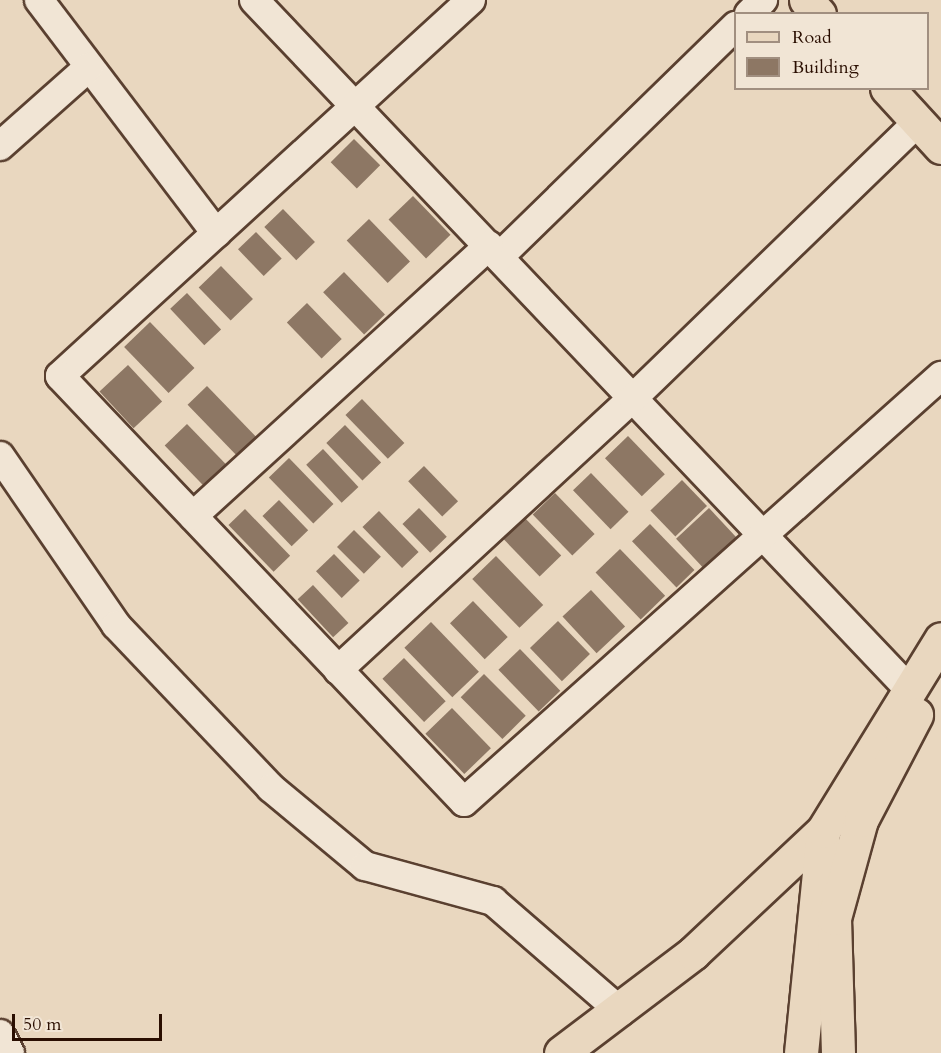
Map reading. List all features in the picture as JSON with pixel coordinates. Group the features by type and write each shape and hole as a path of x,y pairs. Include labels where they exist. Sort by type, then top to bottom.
{"main road":[{"path":"806,0 817,12"},
{"path":"889,90 941,147"},
{"path":"561,1053 621,1012 693,953 823,831 908,688 941,639"},
{"path":"838,1053 834,918 861,820 941,668"},
{"path":"801,1053 823,831"}],"street":[{"path":"39,0 216,233"},
{"path":"254,0 908,688"},
{"path":"471,0 60,376 464,802 941,376"},
{"path":"751,12 763,0"},
{"path":"193,516 494,251 734,27"},
{"path":"0,146 89,67"},
{"path":"338,670 633,398 918,122"},
{"path":"0,456 116,625 271,788 364,866 493,901 621,1012"}],"building":[{"path":"354,139 380,165 357,188 331,162"},
{"path":"413,196 451,235 426,258 389,220"},
{"path":"283,209 315,242 296,260 264,227"},
{"path":"369,219 410,261 388,283 347,241"},
{"path":"256,232 282,259 264,276 238,249"},
{"path":"221,266 253,299 231,321 199,288"},
{"path":"344,272 385,314 364,335 323,292"},
{"path":"187,293 221,330 204,345 170,309"},
{"path":"307,303 342,339 322,358 287,322"},
{"path":"150,322 194,368 169,393 124,347"},
{"path":"128,365 162,402 134,428 99,392"},
{"path":"207,386 256,437 237,456 188,405"},
{"path":"362,399 404,443 388,459 345,415"},
{"path":"187,424 226,464 204,486 165,446"},
{"path":"345,425 381,462 362,480 326,443"},
{"path":"628,436 665,474 642,496 605,458"},
{"path":"323,449 358,487 342,503 306,465"},
{"path":"289,458 333,504 313,523 269,477"},
{"path":"424,466 458,501 442,517 408,481"},
{"path":"591,473 629,512 611,529 573,490"},
{"path":"682,480 707,506 675,536 650,511"},
{"path":"555,493 595,534 572,556 533,515"},
{"path":"279,500 308,530 292,546 262,516"},
{"path":"419,508 447,537 430,553 402,524"},
{"path":"709,508 738,539 705,569 676,539"},
{"path":"245,509 290,556 274,572 228,525"},
{"path":"379,511 419,552 402,568 362,527"},
{"path":"523,516 561,556 540,576 501,537"},
{"path":"650,524 694,570 676,587 632,541"},
{"path":"354,530 381,557 364,574 337,547"},
{"path":"620,549 665,596 641,619 596,573"},
{"path":"334,554 360,581 342,598 316,571"},
{"path":"496,556 543,605 519,628 472,579"},
{"path":"313,585 348,623 333,637 298,599"},
{"path":"591,590 625,627 597,653 562,617"},
{"path":"473,601 508,637 485,659 450,623"},
{"path":"558,621 590,654 562,681 530,648"},
{"path":"431,622 479,672 452,697 404,648"},
{"path":"520,649 560,691 539,712 498,670"},
{"path":"404,658 446,701 424,722 382,679"},
{"path":"484,674 526,716 502,739 461,697"},
{"path":"452,708 491,748 464,774 425,734"}]}
